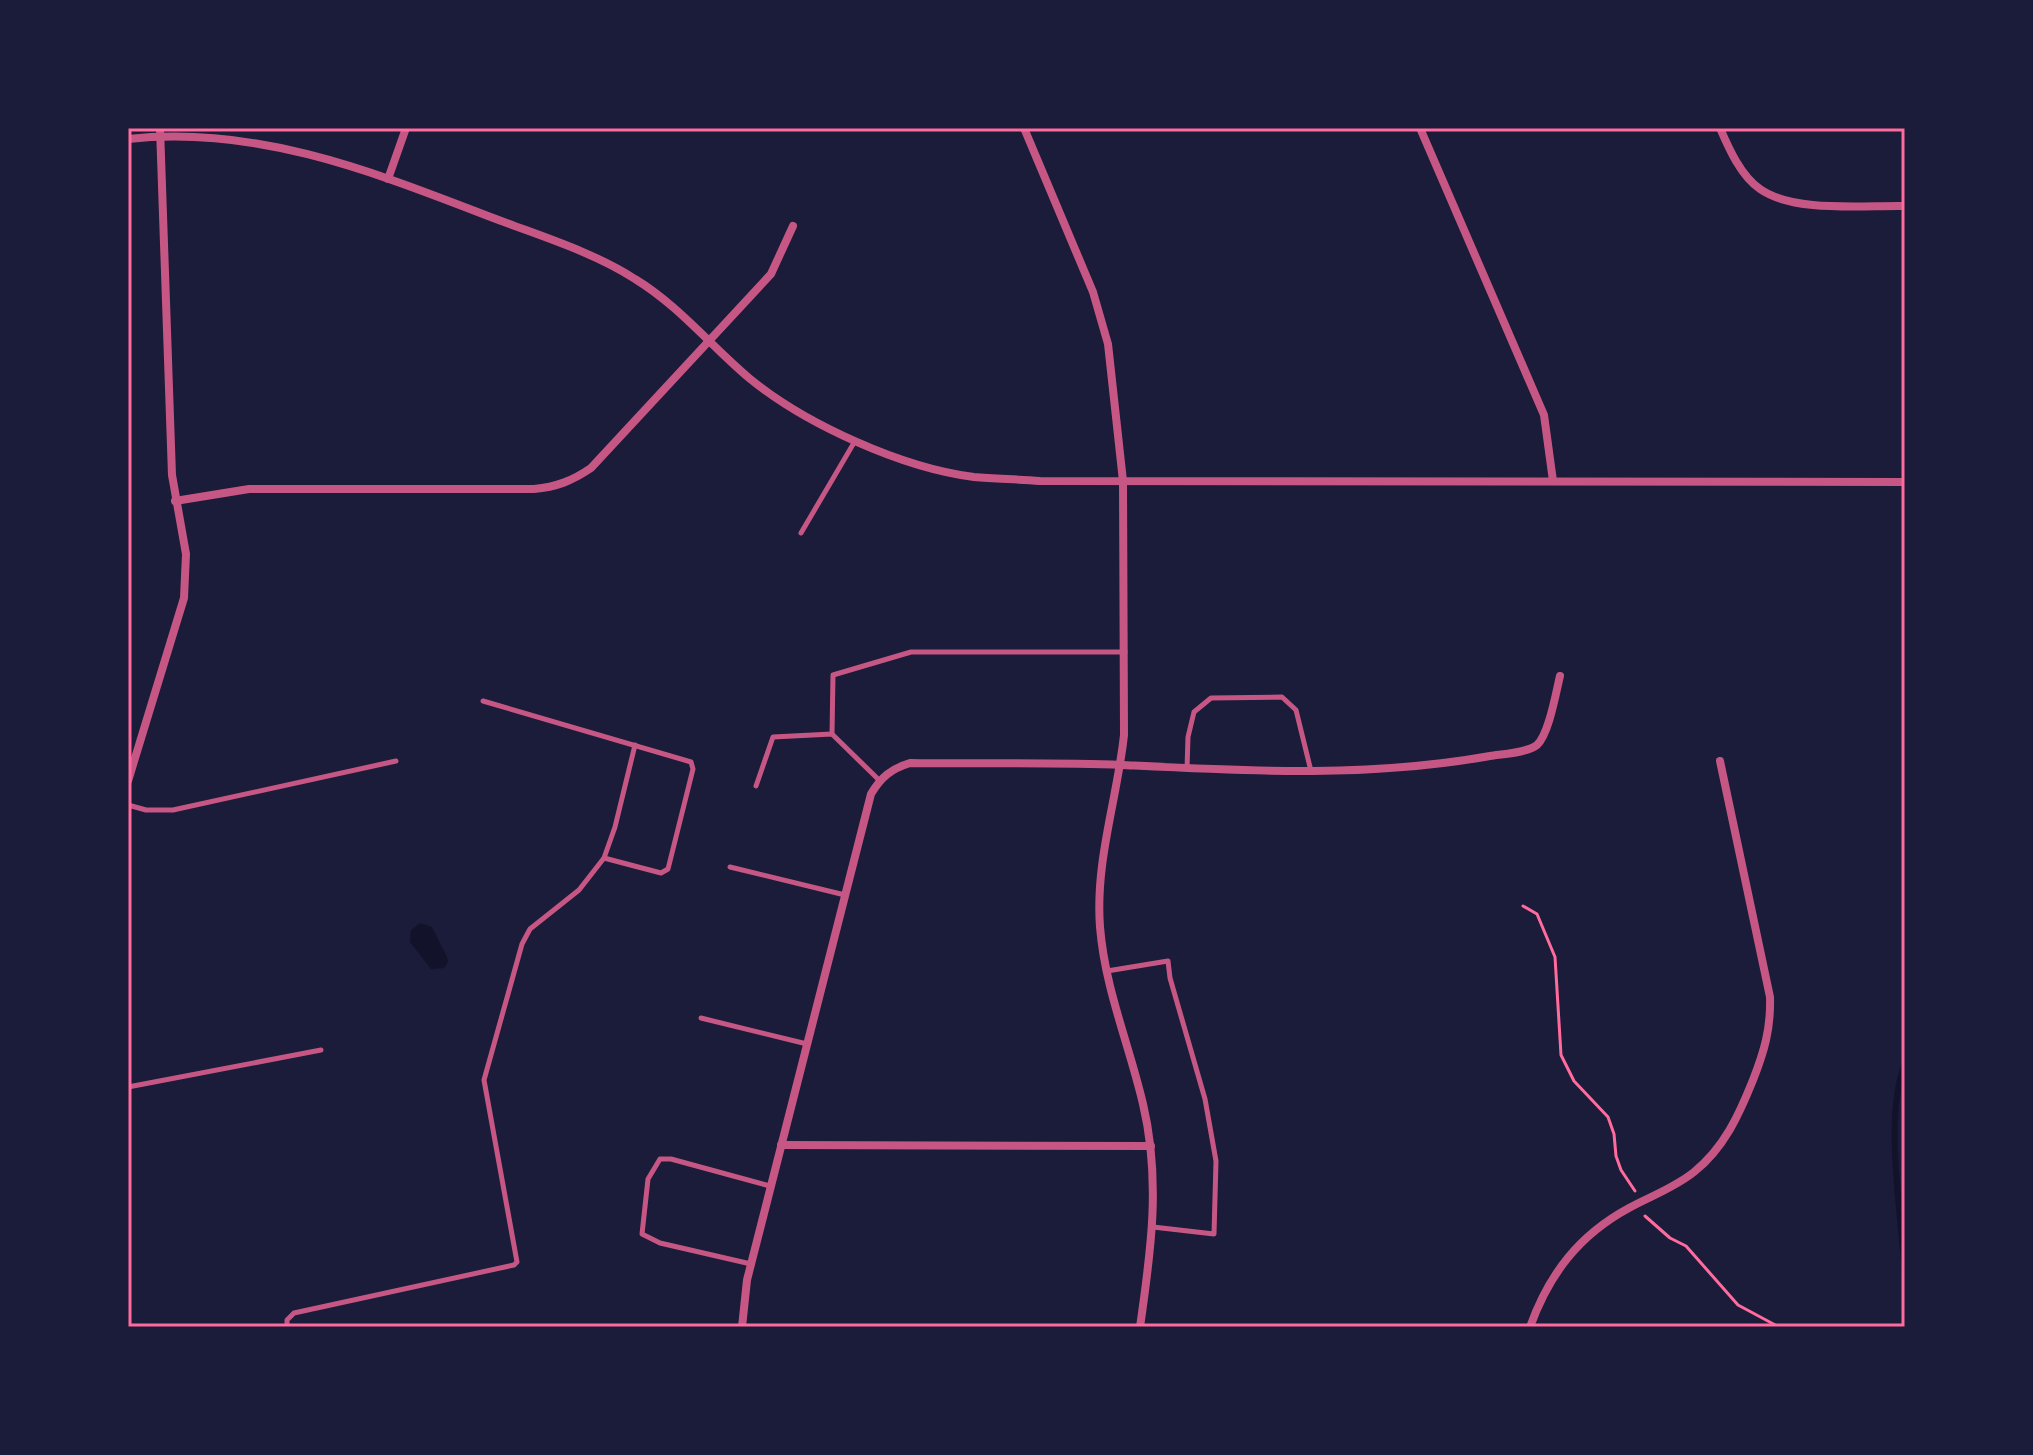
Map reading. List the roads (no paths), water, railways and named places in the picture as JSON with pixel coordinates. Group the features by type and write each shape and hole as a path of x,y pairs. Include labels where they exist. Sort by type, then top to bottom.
{"street":[{"path":"388,179 406,128"},
{"path":"1024,128 1093,292 1108,344 1123,481 1124,721 1120,765 1103,846 1099,886 1106,972 1143,1104 1154,1172 1153,1227 1140,1327"},
{"path":"1420,128 1544,415 1553,481"},
{"path":"1720,128 1748,179 1759,189 1779,199 1814,204 1905,206"},
{"path":"128,781 184,598 186,554 172,475 160,132"},
{"path":"128,139 160,132 220,137 326,157 567,246 616,267 639,281 750,378 794,410 855,441 910,461 972,477 1040,481 1905,482"},
{"path":"175,501 249,489 552,487 574,480 591,468 771,274 793,226"},
{"path":"742,1327 751,1264 770,1186 871,794 879,780 895,768 910,763 1311,771 1434,766 1520,751 1537,745 1545,732 1560,676"},
{"path":"1530,1325 1548,1284 1581,1240 1605,1221 1671,1188 1695,1171 1716,1150 1742,1110 1767,1043 1771,1020 1770,997 1720,761"},
{"path":"781,1145 1151,1146"}],"lane":[{"path":"801,533 855,441"},
{"path":"879,780 832,734 833,675 911,652 1125,652"},
{"path":"1187,770 1188,737 1194,712 1211,698 1282,697 1296,710 1311,771"},
{"path":"483,701 693,765 668,869 661,873 604,858"},
{"path":"756,786 773,737 832,734"},
{"path":"287,1327 287,1320 294,1313 517,1262 484,1090 486,1068 525,936 536,923 585,884 604,858 615,827 635,745"},
{"path":"128,805 146,810 173,810 396,761"},
{"path":"730,867 845,895"},
{"path":"1106,972 1168,961 1170,978 1205,1099 1216,1161 1214,1234 1153,1227"},
{"path":"701,1018 807,1044"},
{"path":"128,1087 321,1050"},
{"path":"751,1264 660,1243 642,1234 648,1179 660,1159 671,1159 770,1186"}],"waterway":[{"path":"1905,1064 1899,1085 1895,1137 1905,1272"}]}
